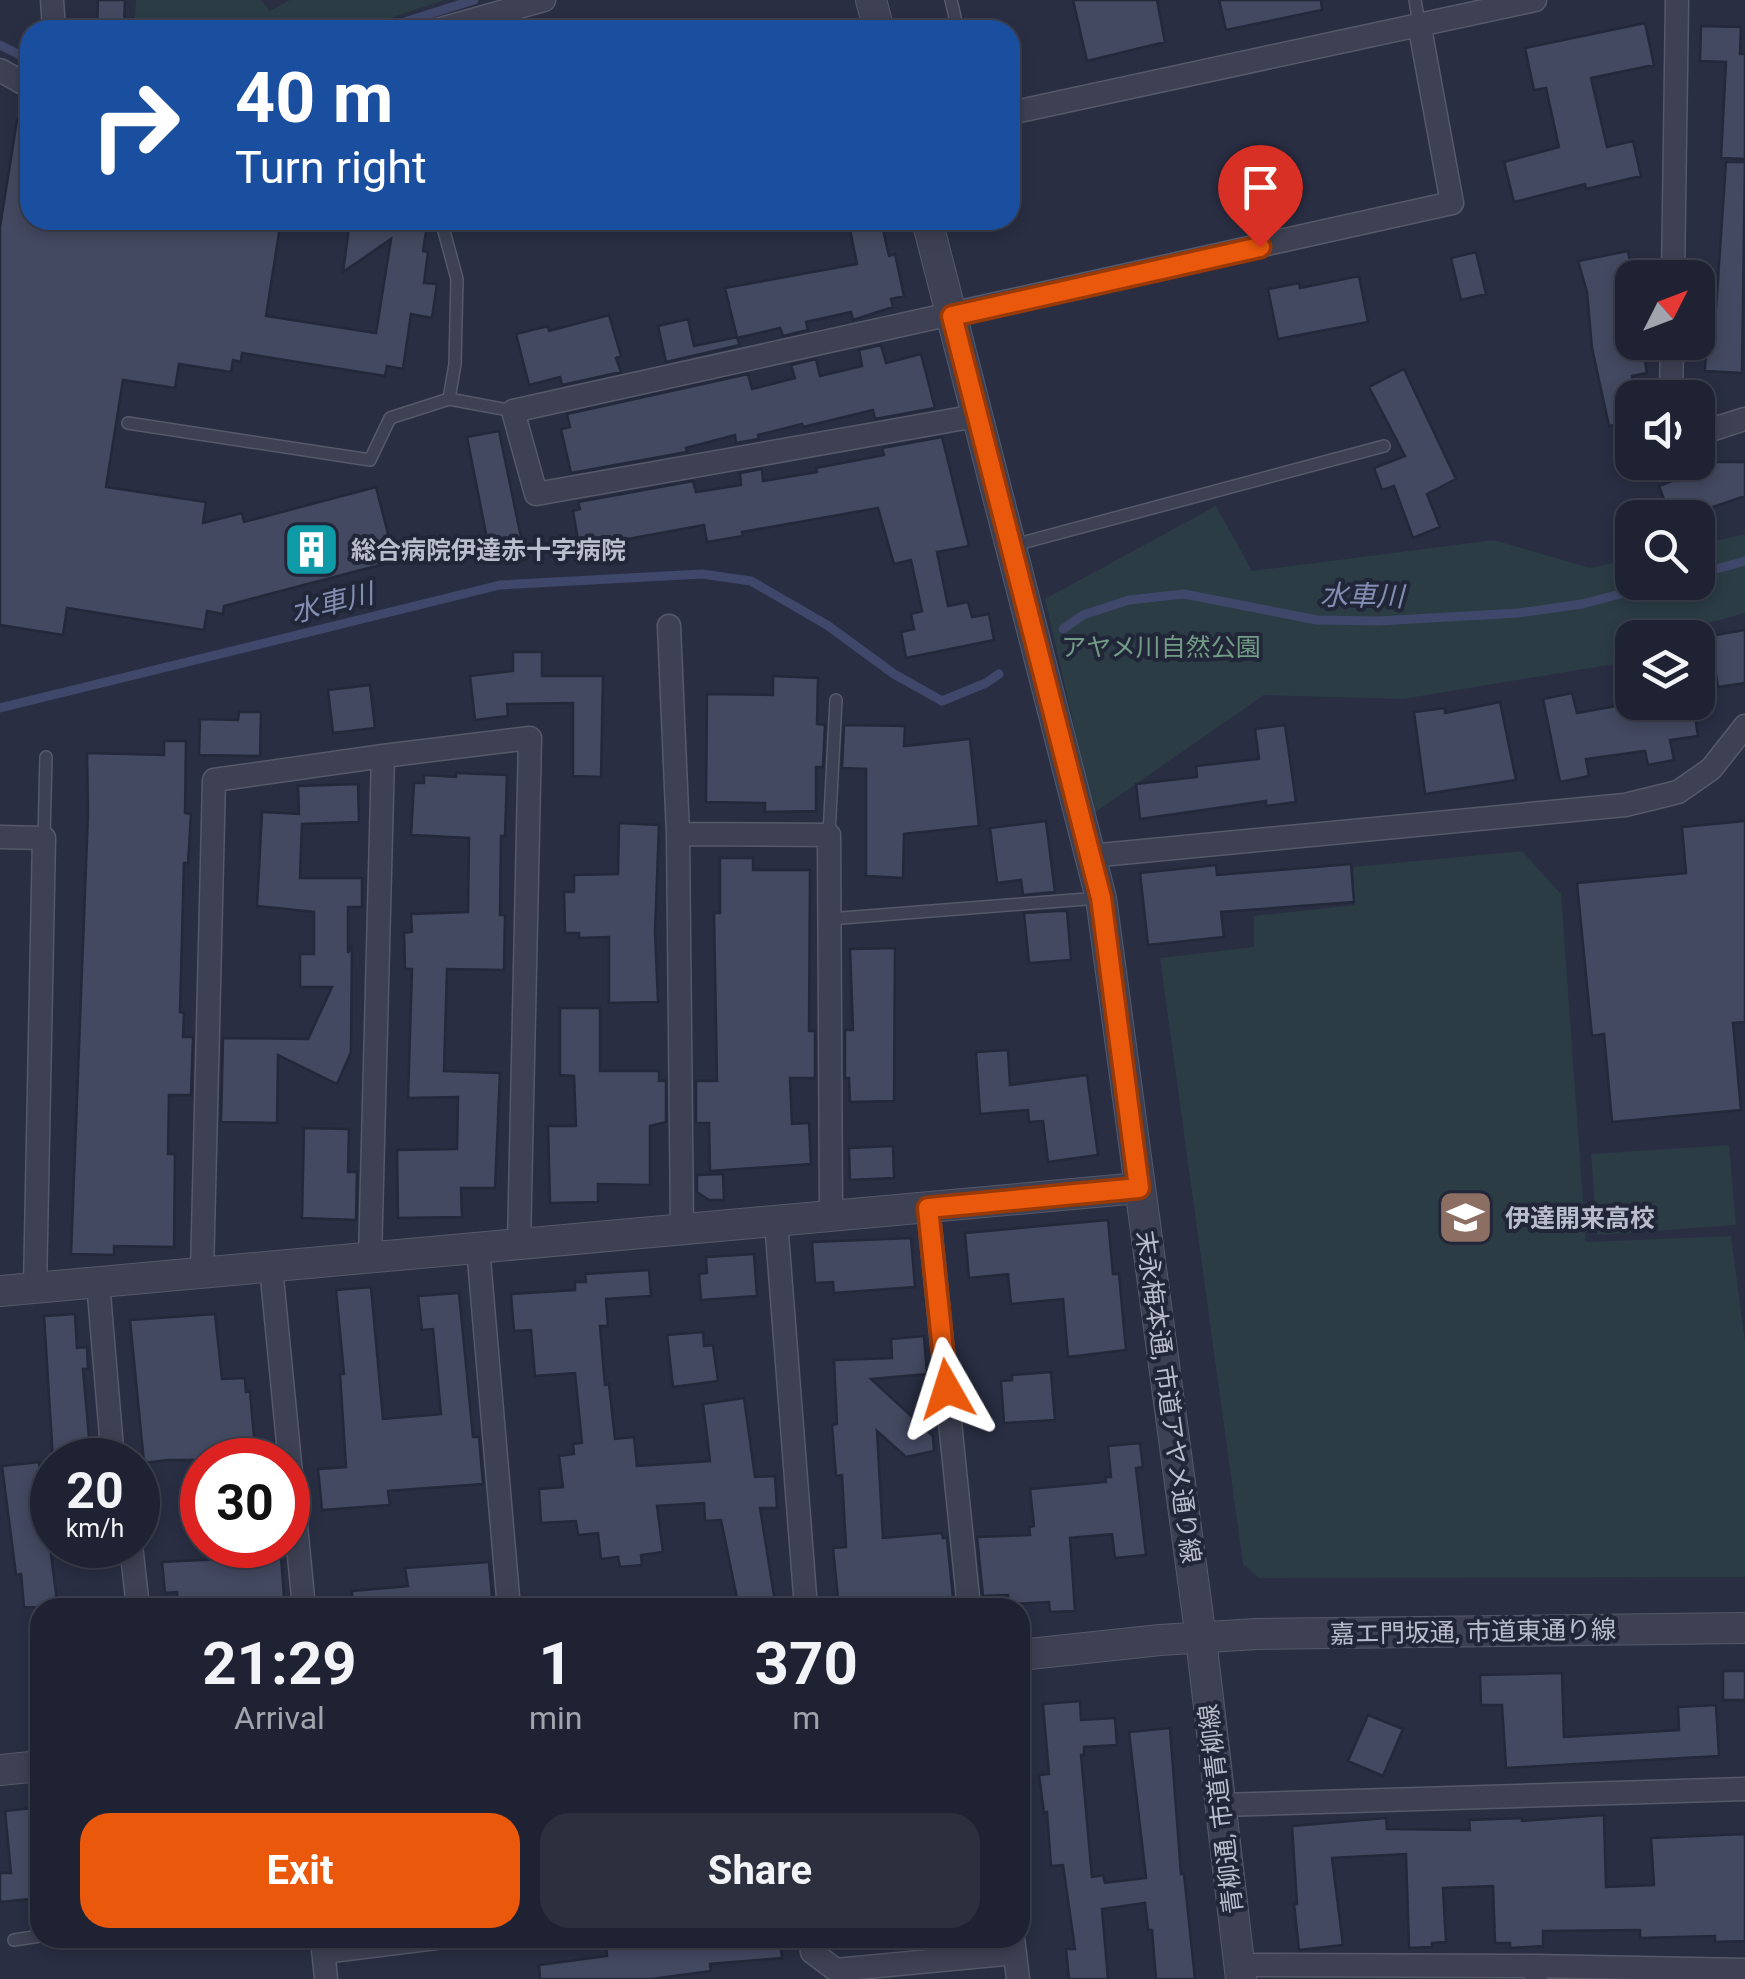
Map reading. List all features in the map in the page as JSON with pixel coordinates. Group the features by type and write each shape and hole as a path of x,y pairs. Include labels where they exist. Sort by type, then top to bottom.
{"street":[{"path":"473,20 544,0"},
{"path":"1020,110 1417,12 1535,0"},
{"path":"1673,260 1677,0"},
{"path":"976,416 536,494 513,411 1452,203 1417,12"},
{"name":"末永梅本通, 市道アヤメ通り線","path":"930,230 1101,898 1202,1639"},
{"path":"1715,429 1745,419"},
{"path":"669,626 678,834 682,1229"},
{"path":"1090,856 1625,806 1678,792 1711,769 1745,726"},
{"path":"202,1273 214,780 530,738 519,1244"},
{"path":"370,1258 383,756"},
{"path":"678,834 829,836 831,1216"},
{"path":"0,836 44,838 36,1288"},
{"path":"0,1291 1139,1188"},
{"path":"928,1208 969,1598"},
{"path":"776,1221 805,1598"},
{"path":"478,1248 508,1598"},
{"path":"270,1266 303,1598"},
{"path":"98,1282 112,1438"},
{"path":"134,1568 137,1598"},
{"name":"嘉エ門坂通, 市道東通り線","path":"1030,1654 1256,1634 1745,1628"},
{"name":"青柳通, 市道青柳線","path":"1202,1639 1240,1972"},
{"path":"0,1770 30,1767"},
{"path":"1220,1806 1745,1789"},
{"path":"322,1948 326,1979"},
{"path":"811,1948 844,1974 1002,1948"},
{"path":"1014,1948 1018,1979"},
{"path":"1240,1972 1745,1970"}],"lane":[{"path":"444,230 457,279 456,364 449,399"},
{"path":"128,423 370,460 390,418 449,399 513,411"},
{"path":"1010,546 1384,446"},
{"path":"829,836 836,700"},
{"path":"44,838 46,757"},
{"path":"829,919 1101,898"},
{"path":"14,1940 30,1938"}],"green space":[{"path":"136,0 261,0 270,11 290,0 445,0 384,20 135,20"},
{"name":"アヤメ川自然公園","path":"1216,506 1252,571 1494,540 1590,568 1615,563 1615,600 1715,600 1715,541 1745,534 1745,613 1715,621 1615,620 1615,664 1403,699 1264,695 1094,813 1045,599"},
{"name":"伊達開来高校","path":"1522,851 1561,894 1586,1242 1731,1236 1745,1342 1745,1577 1259,1578 1243,1564 1160,958 1254,947 1254,916 1355,905 1353,867"},
{"path":"1729,1145 1736,1225 1597,1235 1591,1154"}],"building":[{"path":"98,0 125,0 124,20 97,20"},
{"path":"1073,0 1157,0 1165,42 1087,61"},
{"path":"1219,0 1321,0 1322,10 1226,30"},
{"path":"1645,23 1654,65 1591,78 1607,147 1633,141 1641,176 1586,189 1585,184 1514,202 1504,162 1559,147 1546,88 1534,90 1525,48"},
{"path":"1701,26 1741,27 1740,54 1745,54 1745,159 1721,158 1726,62 1700,61"},
{"path":"17,120 20,230 279,230 266,316 376,333 391,239 343,272 349,230 426,230 424,283 437,284 432,318 411,314 403,369 387,366 385,376 242,353 241,362 233,360 231,372 179,364 175,388 123,380 106,487 206,502 203,523 242,513 244,522 376,487 395,561 224,606 223,614 207,611 204,630 67,608 63,635 0,625 0,227"},
{"path":"1726,162 1745,162 1742,373 1705,371 1705,360 1715,360"},
{"path":"850,230 883,230 889,256 895,254 904,296 891,299 893,307 853,320 851,312 806,322 808,330 783,336 780,328 737,338 740,345 666,362 658,326 688,319 694,346 737,337 725,288 857,264"},
{"path":"1628,251 1630,260 1615,260 1615,360 1645,360 1647,373 1632,376 1633,380 1615,380 1615,425 1609,426 1592,348 1587,292 1578,261"},
{"path":"1476,252 1486,294 1461,300 1451,258"},
{"path":"1359,276 1368,322 1278,339 1268,289 1299,283 1300,288"},
{"path":"609,315 621,356 616,358 621,372 562,385 560,377 529,385 516,334 548,326 549,331"},
{"path":"881,345 886,363 921,354 935,408 875,419 873,410 758,435 759,439 736,443 735,435 686,448 687,452 571,473 561,429 570,427 567,414 748,374 752,389 795,378 791,365 816,359 820,376 862,366 859,350"},
{"path":"1404,369 1456,479 1427,494 1440,527 1413,538 1394,486 1382,490 1374,468 1405,456 1369,387"},
{"path":"499,431 522,542 489,549 467,437"},
{"path":"942,437 969,546 937,552 948,606 968,602 972,617 989,614 994,640 906,658 901,632 914,629 911,614 922,611 911,560 894,564 878,508 707,542 704,525 580,552 573,511 580,509 578,502 693,481 696,492 741,485 740,473 762,469 763,481 817,472 816,468 884,455 882,448"},
{"path":"1715,462 1745,462 1745,496 1715,506 1715,500 1664,500 1659,486 1672,481 1715,480"},
{"path":"1745,630 1745,683 1718,687 1715,635"},
{"path":"513,652 542,652 542,676 603,676 601,777 573,776 573,703 507,704 508,716 475,720 470,676 513,671"},
{"path":"773,676 818,678 817,724 825,725 823,767 816,767 816,811 765,812 765,803 706,802 707,694 773,695"},
{"path":"370,685 375,728 333,733 328,690"},
{"path":"1572,693 1577,713 1615,706 1615,720 1696,720 1698,736 1670,740 1674,760 1648,765 1645,751 1586,759 1589,776 1560,782 1543,699"},
{"path":"1500,702 1516,780 1425,794 1414,712 1445,708 1445,713"},
{"path":"239,712 261,712 260,756 199,755 200,719 238,720"},
{"path":"844,725 905,726 904,746 970,739 979,826 904,834 903,878 866,876 866,769 842,768"},
{"path":"1285,725 1296,802 1266,806 1266,801 1140,819 1136,784 1197,777 1196,766 1259,759 1255,729"},
{"path":"164,741 186,741 185,813 191,814 188,863 184,863 180,1012 184,1013 183,1037 193,1037 191,1095 169,1095 168,1154 175,1154 174,1247 114,1246 114,1255 71,1254 87,753 164,755"},
{"path":"456,773 507,775 505,836 501,836 504,970 447,969 444,1071 500,1073 495,1188 461,1188 462,1217 398,1218 397,1150 457,1149 458,1097 408,1098 412,969 405,969 404,933 412,932 411,914 468,912 469,838 411,835 414,783 424,783 424,775 456,777"},
{"path":"358,784 359,822 302,824 300,878 362,878 362,907 348,907 348,953 352,945 351,1052 337,1084 278,1055 277,1123 221,1122 223,1038 308,1039 332,987 300,987 300,954 314,954 314,912 257,906 262,812 299,814 298,786"},
{"path":"1046,821 1055,892 1023,895 1021,880 997,883 990,828"},
{"path":"1745,821 1745,1022 1733,1023 1741,1110 1612,1122 1604,1034 1592,1036 1577,883 1686,873 1682,827"},
{"path":"619,823 659,825 655,932 658,1002 609,1003 609,937 579,938 579,933 565,933 564,892 574,892 574,875 618,874"},
{"path":"720,858 753,858 753,870 810,870 809,1031 815,1031 815,1078 790,1078 792,1124 809,1123 811,1164 710,1171 709,1123 696,1123 696,1081 717,1081 714,913 720,913"},
{"path":"1351,864 1354,902 1221,912 1224,937 1148,945 1140,873 1216,865 1217,875"},
{"path":"1067,911 1071,960 1029,963 1024,913"},
{"path":"895,948 894,1101 850,1102 849,1078 845,1078 845,1030 853,1030 850,949"},
{"path":"560,1008 600,1008 600,1071 659,1071 659,1081 666,1081 666,1122 650,1126 650,1185 598,1184 598,1202 550,1203 548,1126 576,1126 574,1076 560,1075"},
{"path":"1008,1050 1010,1085 1087,1075 1098,1155 1048,1162 1043,1121 1029,1122 1028,1110 980,1114 976,1052"},
{"path":"304,1128 349,1129 348,1172 357,1172 356,1220 302,1218"},
{"path":"893,1146 894,1178 850,1180 849,1148"},
{"path":"723,1174 724,1200 709,1200 697,1192 697,1175"},
{"path":"1108,1220 1113,1274 1119,1274 1126,1350 1068,1357 1063,1299 1011,1304 1008,1274 969,1278 965,1233"},
{"path":"911,1238 915,1287 834,1293 833,1282 815,1283 812,1242"},
{"path":"754,1254 757,1296 701,1300 699,1274 707,1273 706,1257"},
{"path":"649,1270 651,1296 606,1299 608,1326 600,1326 615,1439 634,1437 637,1466 710,1461 703,1404 744,1398 755,1477 775,1476 777,1508 760,1508 774,1598 737,1598 721,1520 705,1521 704,1503 657,1506 663,1552 641,1555 642,1565 620,1567 618,1557 601,1559 598,1533 578,1535 576,1521 541,1523 539,1489 563,1487 559,1456 574,1454 573,1444 582,1443 575,1373 535,1376 531,1330 514,1331 511,1294 575,1290 575,1282 586,1282 585,1274"},
{"path":"371,1287 383,1419 441,1414 433,1329 422,1330 418,1296 459,1293 473,1437 479,1437 483,1484 388,1491 390,1505 322,1510 318,1469 346,1467 340,1374 344,1374 336,1290"},
{"path":"75,1314 77,1348 87,1347 88,1369 83,1369 89,1438 52,1438 44,1316"},
{"path":"215,1314 222,1379 245,1378 254,1438 180,1438 180,1460 160,1461 160,1438 142,1438 130,1320"},
{"path":"703,1332 704,1346 713,1345 718,1381 673,1387 667,1335"},
{"path":"924,1336 927,1374 871,1379 933,1436 934,1451 906,1457 877,1431 883,1538 942,1533 947,1538 953,1598 838,1598 833,1548 846,1547 842,1475 836,1476 832,1425 837,1424 834,1360 892,1358 891,1339"},
{"path":"1051,1372 1055,1420 1004,1423 1001,1381 1012,1380 1012,1375"},
{"path":"1140,1443 1143,1467 1136,1468 1146,1555 1115,1558 1112,1534 1070,1538 1075,1611 1050,1612 1049,1602 1030,1603 1030,1598 983,1596 977,1537 1030,1535 1029,1527 1034,1526 1030,1489 1106,1482 1105,1477 1111,1477 1108,1446"},
{"path":"30,1463 30,1568 53,1568 57,1598 30,1598 30,1607 24,1607 21,1574 16,1575 2,1466"},
{"path":"180,1561 180,1568 282,1568 284,1597 177,1598 177,1592 165,1593 162,1562"},
{"path":"489,1562 492,1598 352,1598 352,1591 408,1586 405,1568"},
{"path":"1723,1671 1745,1671 1745,1700 1723,1700"},
{"path":"1562,1673 1564,1737 1679,1730 1678,1707 1716,1705 1719,1756 1506,1768 1502,1705 1481,1705 1480,1675"},
{"path":"1080,1701 1081,1720 1115,1718 1117,1745 1084,1747 1081,1755 1092,1877 1103,1875 1105,1883 1146,1878 1129,1732 1170,1728 1181,1874 1195,1979 1156,1979 1152,1930 1148,1930 1145,1903 1102,1909 1108,1979 1069,1979 1066,1949 1075,1949 1063,1865 1051,1866 1047,1812 1044,1813 1039,1775 1049,1774 1043,1704"},
{"path":"1368,1715 1403,1729 1383,1776 1348,1761"},
{"path":"30,1808 30,1899 0,1902 0,1873 11,1873 5,1811"},
{"path":"1604,1815 1606,1887 1654,1885 1651,1838 1745,1834 1745,1941 1715,1942 1715,1936 1640,1938 1640,1930 1543,1931 1543,1946 1510,1948 1510,1943 1495,1943 1493,1886 1443,1888 1446,1942 1409,1948 1406,1854 1332,1858 1343,1945 1299,1950 1292,1826 1386,1818 1387,1829 1470,1830 1469,1820"},
{"path":"606,1948 781,1948 782,1958 710,1964 711,1971 652,1979 540,1979 539,1965 607,1956"}],"waterway":[{"path":"411,20 474,0"},
{"path":"0,45 20,55"},
{"name":"水車川","path":"1715,569 1745,561"},
{"name":"水車川","path":"0,708 500,585 702,574 751,581 827,625 894,674 942,701 999,674"},
{"name":"水車川","path":"1063,629 1083,615 1129,600 1184,594 1317,620 1378,621 1519,613 1615,595"}],"place":[{"name":"総合病院伊達赤十字病院","path":"312,550"},
{"name":"伊達開来高校","path":"1466,1218"}],"route":[{"path":"947,1389 928,1208 1139,1188 1101,898 952,316 1260,247"}]}
